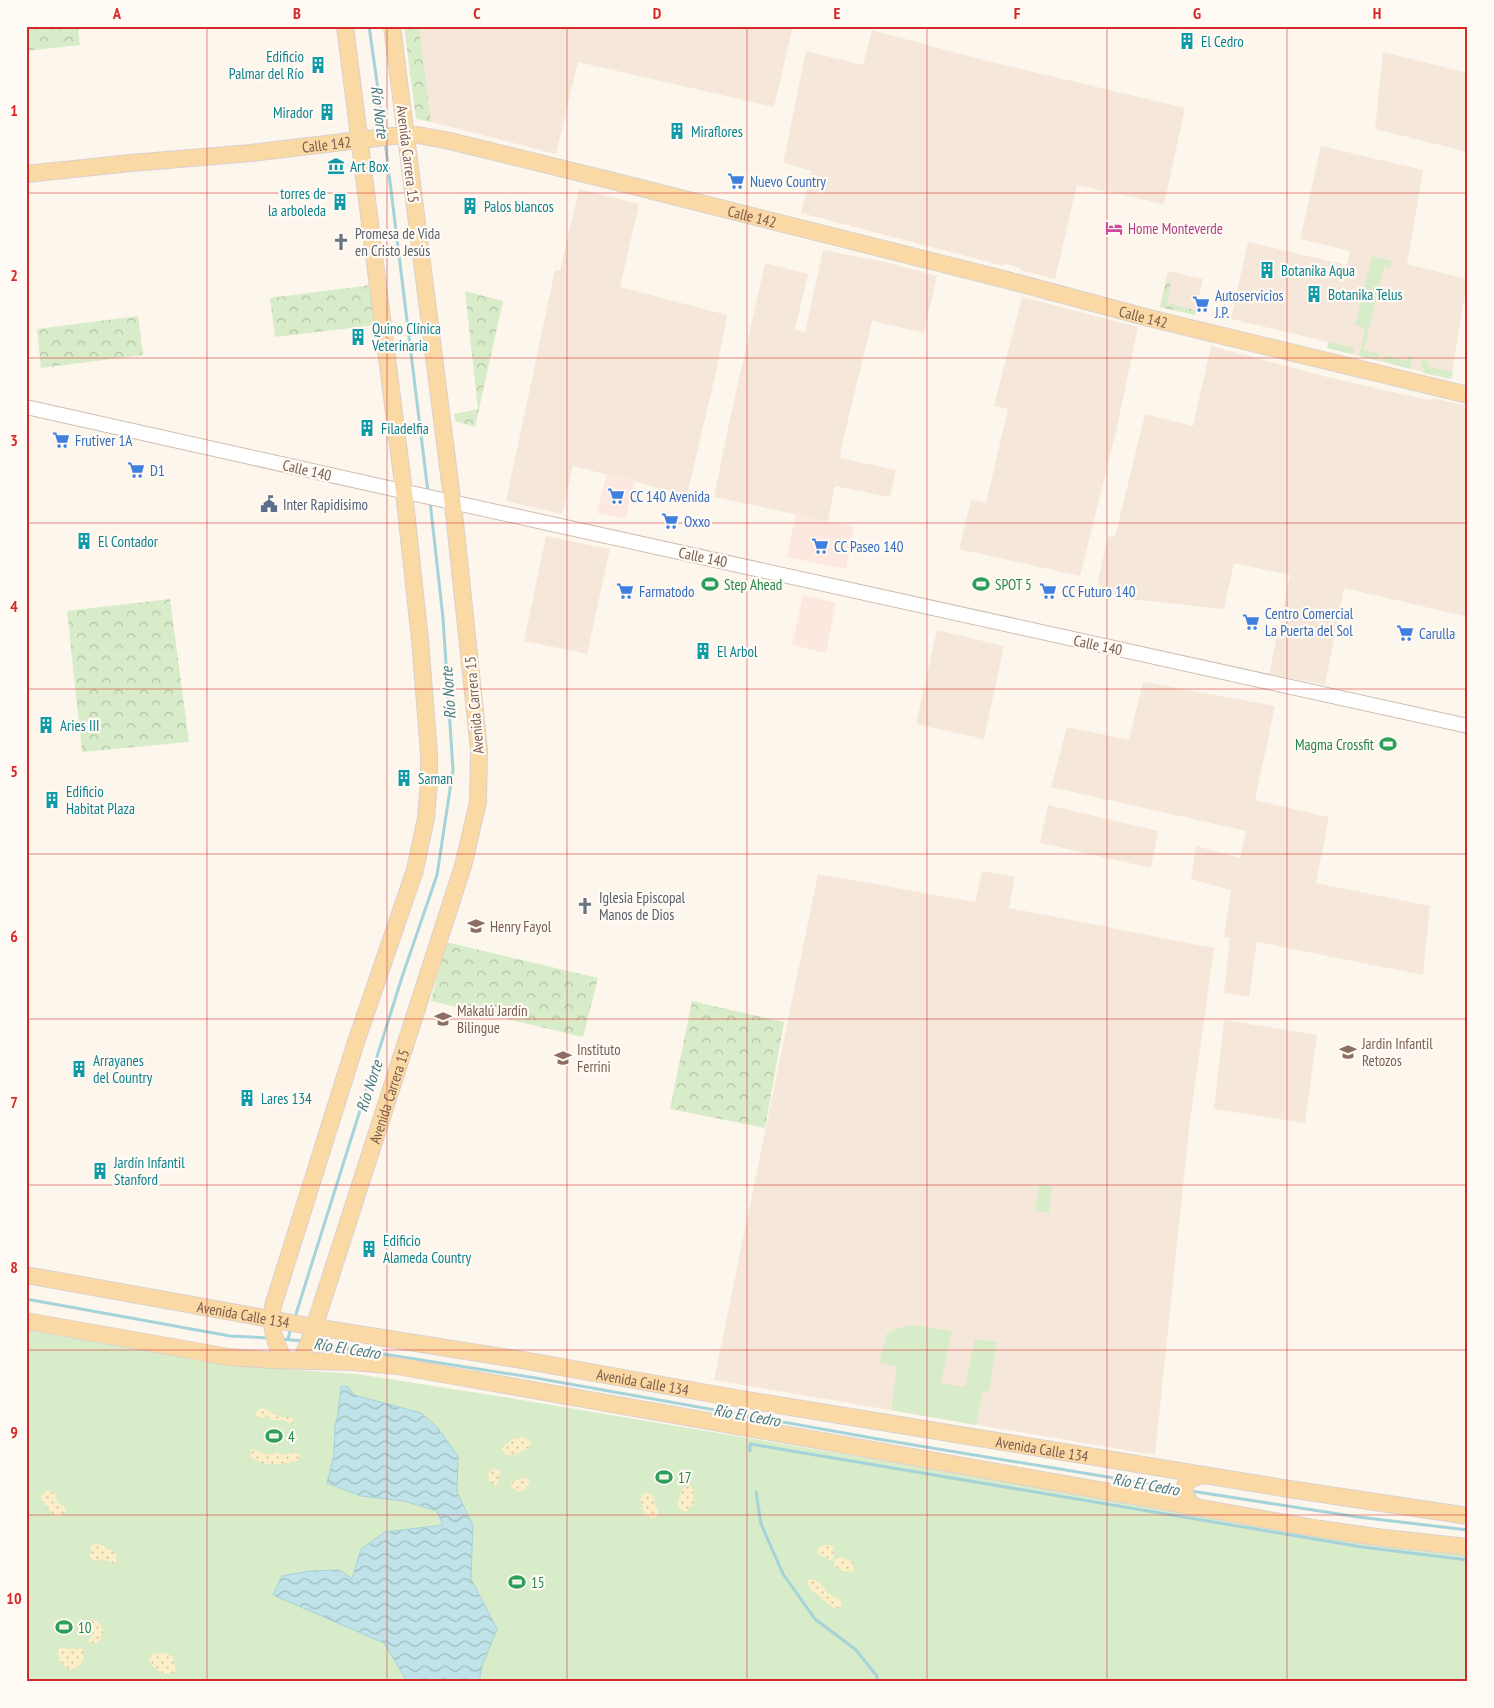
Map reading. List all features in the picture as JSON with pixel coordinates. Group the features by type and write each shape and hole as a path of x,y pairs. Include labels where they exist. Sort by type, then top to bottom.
{"main road":[{"path":"297,1358 276,1346 272,1306 356,1042 415,870 426,818 429,781 429,754 407,492 363,139 345,26"},
{"name":"Avenida Carrera 15","path":"297,1358 310,1329 464,861 478,802 479,750 450,501 403,135 392,26"},
{"name":"Calle 142","path":"26,174 418,135 450,141 909,255 1149,318 1468,395"},
{"name":"Avenida Calle 134","path":"26,1275 310,1329 522,1360 744,1400 1199,1476 1468,1516"},
{"name":"Avenida Calle 134","path":"26,1321 229,1357 297,1358 397,1366 1192,1504 1320,1529 1468,1547"},
{"path":"1192,1504 1185,1495 1185,1487 1188,1481 1199,1476"}],"street":[{"name":"Calle 140","path":"26,407 1468,726"}],"shaded area":[{"path":"419,26 793,26 774,107 578,62 556,154 431,122"},
{"path":"872,30 983,60 1185,108 1164,204 1077,185 1055,279 1020,270 1020,268 1005,263 1004,266 801,213 811,171 783,163 806,51 863,65"},
{"path":"1383,52 1468,73 1468,152 1375,129"},
{"path":"1321,146 1423,170 1407,264 1467,279 1468,275 1451,379 1327,348 1328,342 1231,319 1248,242 1347,265 1350,251 1300,239"},
{"path":"579,189 639,204 620,287 727,315 716,372 687,495 573,466 562,514 506,501 555,270 560,271"},
{"path":"823,250 885,262 937,276 924,333 872,321 842,445 840,458 896,470 890,497 835,486 828,521 714,497 765,263 808,274 795,329 805,333"},
{"path":"1168,271 1203,279 1195,315 1160,307"},
{"path":"1022,297 1138,327 1116,432 1080,576 959,549 971,500 986,503 1008,409 994,406"},
{"path":"1211,346 1323,376 1432,401 1433,398 1468,406 1468,617 1344,588 1325,685 1269,674 1290,575 1234,563 1224,609 1128,599 1102,591 1098,582 1108,536 1115,537 1145,414 1193,426"},
{"name":"CC 140 Avenida","path":"607,473 635,479 625,519 597,513"},
{"name":"CC Paseo 140","path":"796,514 854,527 846,569 787,557"},
{"path":"546,536 610,549 587,654 524,641"},
{"path":"803,595 836,603 826,653 792,645"},
{"path":"937,630 1004,646 984,739 916,724"},
{"path":"1143,682 1275,706 1255,800 1329,817 1316,883 1430,906 1423,975 1257,942 1249,997 1224,993 1230,938 1224,937 1231,890 1191,879 1196,846 1240,858 1246,831 1051,787 1067,727 1129,740"},
{"path":"1048,805 1158,831 1151,868 1040,843"},
{"path":"982,871 1015,877 1009,908 1214,948 1189,1129 1155,1455 714,1380 818,874 975,902"},
{"path":"1224,1020 1317,1035 1305,1123 1214,1109"}],"green space":[{"path":"26,26 78,26 80,45 26,51"},
{"path":"404,26 419,26 431,122 416,119"},
{"path":"1372,256 1392,261 1390,268 1384,267 1364,350 1380,354 1379,361 1359,356 1364,334 1363,327 1355,325"},
{"path":"1166,282 1171,283 1167,303 1196,310 1195,315 1160,307"},
{"path":"371,285 376,325 275,337 270,298"},
{"path":"465,291 503,301 475,427 455,421 454,414 478,409"},
{"path":"138,316 143,355 41,368 37,329"},
{"path":"1329,342 1354,348 1353,354 1327,348"},
{"path":"1384,355 1406,361 1408,355 1413,356 1410,369 1382,361"},
{"path":"1423,359 1429,361 1428,366 1453,372 1451,379 1423,373 1424,368 1420,367"},
{"path":"170,599 189,742 82,752 67,611"},
{"path":"446,942 598,978 583,1037 431,1001"},
{"path":"692,1001 784,1022 765,1128 670,1109"},
{"path":"1039,1184 1052,1186 1049,1213 1035,1211"},
{"path":"909,1325 952,1331 941,1383 965,1387 975,1339 997,1342 989,1391 983,1392 976,1425 891,1410 897,1367 879,1362 887,1333"},
{"path":"26,1330 239,1366 357,1374 985,1478 1149,1508 1468,1555 1468,1682 26,1682"}],"sand":[{"path":"260,1407 281,1417 292,1417 295,1422 291,1424 283,1420 271,1420 266,1415 262,1418 256,1417"},
{"path":"521,1437 529,1439 531,1444 520,1452 505,1455 501,1449 505,1444"},
{"path":"252,1449 267,1454 277,1452 286,1455 294,1452 300,1456 297,1461 267,1464 251,1457 250,1452"},
{"path":"493,1468 500,1471 496,1486 488,1480 488,1474"},
{"path":"525,1478 529,1480 529,1484 524,1490 519,1492 511,1487 514,1481"},
{"path":"687,1485 691,1486 694,1491 693,1505 687,1511 682,1511 678,1503 681,1495 680,1492"},
{"path":"47,1491 55,1493 57,1502 66,1508 65,1512 59,1517 51,1512 41,1499 41,1495"},
{"path":"645,1492 652,1495 658,1517 648,1518 645,1514 640,1499"},
{"path":"94,1543 117,1555 116,1562 112,1563 102,1559 95,1561 91,1558 91,1546"},
{"path":"824,1545 830,1545 834,1548 833,1559 830,1561 817,1554 817,1549"},
{"path":"839,1557 853,1563 853,1571 839,1569 833,1563"},
{"path":"810,1579 819,1582 827,1593 840,1600 843,1604 837,1609 830,1605 811,1590 807,1582"},
{"path":"95,1620 102,1628 103,1634 97,1643 89,1643 88,1641 93,1634 91,1622"},
{"path":"59,1647 80,1648 83,1650 84,1658 82,1663 70,1670 64,1666 60,1661"},
{"path":"166,1653 173,1657 176,1672 168,1674 161,1672 154,1668 149,1661 153,1654"}],"water":[{"path":"341,1386 348,1387 354,1395 421,1413 437,1427 458,1456 457,1492 473,1526 471,1579 497,1629 482,1666 479,1682 405,1682 405,1678 384,1643 273,1595 282,1576 310,1571 340,1570 352,1579 361,1549 385,1532 443,1525 437,1511 404,1501 361,1496 327,1483 334,1454 335,1426"}],"waterway":[{"name":"Río Norte","path":"369,26 384,132"},
{"name":"Río Norte","path":"385,141 428,492"},
{"name":"Río Norte","path":"295,1317 403,974 437,875 453,770 443,618 430,501"},
{"name":"Río El Cedro","path":"26,1299 230,1336 270,1338"},
{"name":"Río Norte","path":"288,1339 291,1328"},
{"name":"Río El Cedro","path":"281,1339 303,1341"},
{"name":"Río El Cedro","path":"314,1343 536,1378 878,1439 1180,1489"},
{"path":"750,1451 750,1444 1362,1547 1468,1560"},
{"name":"Río El Cedro","path":"1191,1491 1358,1517 1468,1530"},
{"path":"756,1492 761,1524 783,1574 815,1619 855,1649 877,1676 877,1682"}],"place":[{"name":"El Cedro","path":"1187,41"},
{"name":"Edificio Palmar del Río","path":"318,65"},
{"name":"Mirador","path":"327,112"},
{"name":"Miraflores","path":"677,131"},
{"name":"Art Box","path":"336,166"},
{"name":"Nuevo Country","path":"736,181"},
{"name":"torres de la arboleda","path":"340,202"},
{"name":"Palos blancos","path":"470,206"},
{"name":"Home Monteverde","path":"1114,228"},
{"name":"Promesa de Vida en Cristo Jesús","path":"341,242"},
{"name":"Botanika Aqua","path":"1267,270"},
{"name":"Botanika Telus","path":"1314,294"},
{"name":"Autoservicios J.P.","path":"1201,304"},
{"name":"Quino Clínica Veterinaria","path":"358,337"},
{"name":"Filadelfia","path":"367,428"},
{"name":"Frutiver 1A","path":"61,440"},
{"name":"D1","path":"136,470"},
{"name":"CC 140 Avenida","path":"616,496"},
{"name":"Inter Rapidisimo","path":"269,504"},
{"name":"Oxxo","path":"670,521"},
{"name":"El Contador","path":"84,541"},
{"name":"CC Paseo 140","path":"820,546"},
{"name":"Step Ahead","path":"710,584"},
{"name":"SPOT 5","path":"981,584"},
{"name":"Farmatodo","path":"625,591"},
{"name":"CC Futuro 140","path":"1048,591"},
{"name":"Centro Comercial La Puerta del Sol","path":"1251,622"},
{"name":"Carulla","path":"1405,633"},
{"name":"El Arbol","path":"703,651"},
{"name":"Aries III","path":"46,725"},
{"name":"Magma Crossfit","path":"1388,744"},
{"name":"Saman","path":"404,778"},
{"name":"Edificio Habitat Plaza","path":"52,800"},
{"name":"Iglesia Episcopal Manos de Dios","path":"585,906"},
{"name":"Henry Fayol","path":"476,926"},
{"name":"Makalú Jardín Bilingue","path":"443,1019"},
{"name":"Jardin Infantil Retozos","path":"1348,1052"},
{"name":"Instituto Ferrini","path":"563,1058"},
{"name":"Arrayanes del Country","path":"79,1069"},
{"name":"Lares 134","path":"247,1098"},
{"name":"Jardín Infantil Stanford","path":"100,1171"},
{"name":"Edificio Alameda Country","path":"369,1249"},
{"name":"4","path":"274,1436"},
{"name":"17","path":"664,1477"},
{"name":"15","path":"517,1582"},
{"name":"10","path":"64,1627"}]}
